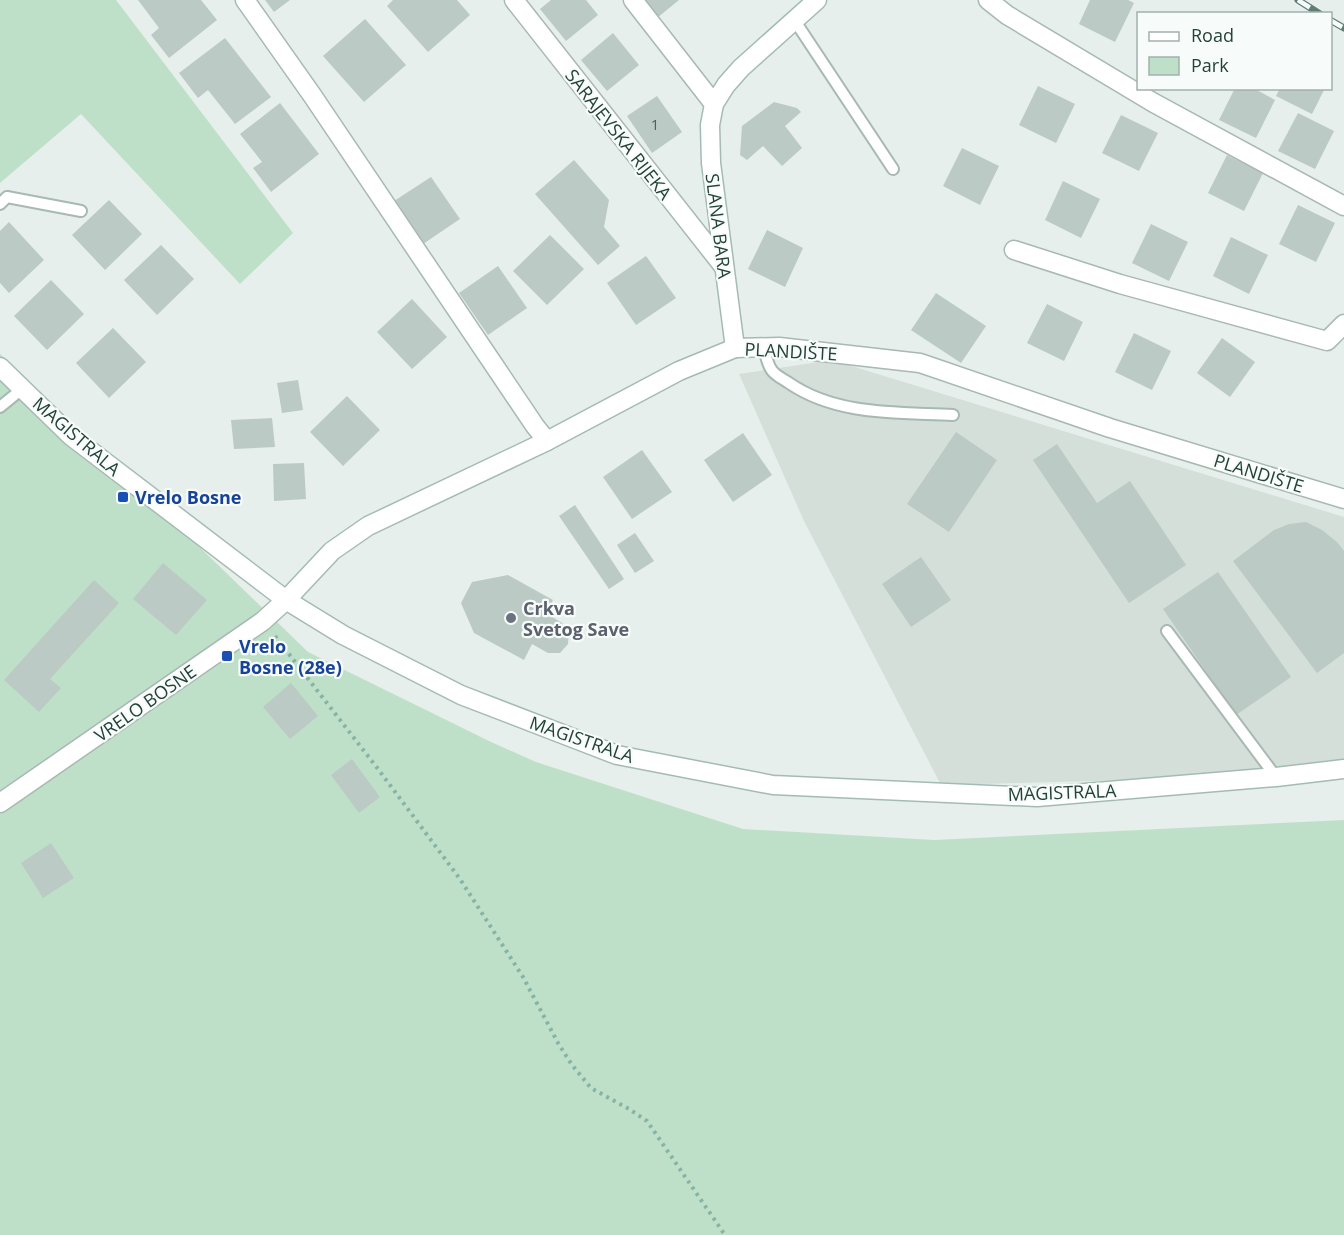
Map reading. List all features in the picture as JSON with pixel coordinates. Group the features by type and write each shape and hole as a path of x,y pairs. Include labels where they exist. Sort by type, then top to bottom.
{"street":[{"path":"245,0 547,441"},
{"name":"SARAJEVSKA RIJEKA","path":"514,0 724,267"},
{"path":"633,0 714,104"},
{"name":"SLANA BARA","path":"735,348 711,163 710,125 714,104 726,85 741,68 817,0"},
{"path":"988,0 1007,15 1154,103 1344,206"},
{"path":"1014,250 1120,284 1327,341 1344,324"},
{"name":"PLANDIŠTE","path":"286,600 332,551 368,526 547,441 679,371 735,348 779,347 920,363 1110,428 1344,500"},
{"name":"MAGISTRALA","path":"0,367 71,436 286,600 343,635 461,695 617,755 773,785 1038,796 1276,777 1344,769"},
{"name":"VRELO BOSNE","path":"0,803 264,621 286,600"}],"lane":[{"path":"795,21 893,169"},
{"path":"0,204 7,197 81,211"},
{"path":"763,347 771,370 811,396 830,403 871,411 953,415"},
{"path":"0,407 22,389"},
{"path":"1167,631 1276,777"}],"path":[{"path":"264,621 460,879 523,977 572,1065 591,1088 647,1122 725,1235"}],"shaded area":[{"path":"832,360 1344,517 1344,771 1295,776 941,785 804,521 739,374"}],"green space":[{"path":"0,0 116,0 293,233 240,284 81,114 0,183"},
{"path":"0,354 308,652 536,762 743,829 934,840 1344,820 1344,1235 0,1235"}],"building":[{"path":"138,0 201,0 217,20 169,58 151,35 159,28"},
{"path":"265,0 290,0 274,12"},
{"path":"393,0 457,0 470,15 428,52 387,6"},
{"path":"551,0 586,0 598,15 566,41 540,9"},
{"path":"642,0 679,0 657,18"},
{"path":"1090,0 1128,0 1134,3 1115,42 1079,24"},
{"path":"365,19 406,65 364,102 323,56"},
{"path":"613,33 639,65 607,91 581,60"},
{"path":"225,38 271,97 235,124 208,90 198,98 179,73"},
{"path":"1038,86 1075,104 1056,143 1019,125"},
{"path":"1234,90 1257,90 1275,100 1256,138 1219,120"},
{"path":"1279,90 1324,90 1312,114 1276,96"},
{"path":"657,96 682,132 652,153 627,116"},
{"path":"774,102 797,108 801,112 785,126 802,148 782,166 763,146 747,160 740,155 742,126"},
{"path":"280,103 319,154 271,192 253,168 262,162 240,134"},
{"path":"1298,113 1334,131 1315,169 1278,151"},
{"path":"1121,115 1158,133 1139,171 1102,153"},
{"path":"962,148 999,166 980,205 943,186"},
{"path":"1227,155 1263,173 1244,211 1208,193"},
{"path":"574,160 609,200 604,227 620,246 598,265 535,194"},
{"path":"431,177 460,219 420,246 391,203"},
{"path":"1063,181 1100,199 1081,238 1045,220"},
{"path":"109,200 142,234 105,270 72,235"},
{"path":"1298,205 1335,223 1316,262 1279,244"},
{"path":"9,222 44,260 9,293 0,283 0,231"},
{"path":"1151,224 1188,242 1169,281 1132,263"},
{"path":"767,230 803,248 785,287 748,269"},
{"path":"550,235 584,269 547,305 513,271"},
{"path":"1231,237 1268,255 1249,294 1213,276"},
{"path":"161,245 194,279 157,315 124,280"},
{"path":"646,256 676,298 636,325 607,283"},
{"path":"498,266 527,308 488,335 459,293"},
{"path":"51,280 84,314 47,350 14,316"},
{"path":"936,293 986,326 961,363 911,330"},
{"path":"412,299 447,337 412,369 377,332"},
{"path":"1047,304 1083,322 1064,361 1027,343"},
{"path":"113,328 146,362 109,398 76,363"},
{"path":"1134,333 1171,351 1152,390 1115,372"},
{"path":"1222,338 1255,362 1230,397 1197,373"},
{"path":"298,380 303,410 282,413 277,383"},
{"path":"347,396 380,430 343,466 310,432"},
{"path":"272,418 275,447 234,449 231,420"},
{"path":"956,432 997,460 949,532 907,504"},
{"path":"743,433 772,475 733,502 704,460"},
{"path":"1057,444 1097,503 1130,481 1186,565 1129,603 1033,460"},
{"path":"642,450 672,492 632,519 603,477"},
{"path":"304,463 306,499 274,501 273,464"},
{"path":"575,505 624,579 609,589 559,516"},
{"path":"1306,522 1322,530 1344,551 1344,653 1317,673 1233,561 1274,530 1289,524"},
{"path":"635,533 654,561 635,573 617,545"},
{"path":"921,557 951,600 911,627 882,584"},
{"path":"163,563 207,600 176,635 133,599"},
{"path":"1218,572 1291,677 1236,715 1163,609"},
{"name":"Crkva Svetog Save","path":"508,575 553,600 546,613 562,623 569,632 568,644 560,653 548,653 532,644 524,660 474,633 461,603 472,582"},
{"path":"94,580 119,603 50,679 61,688 39,712 4,680"},
{"path":"291,683 318,716 290,739 263,707"},
{"path":"352,759 380,797 359,813 331,775"},
{"path":"51,843 74,878 43,898 21,863"}],"railway":[{"path":"1298,0 1317,12"},
{"path":"1332,21 1344,28"}],"place":[{"name":"Vrelo Bosne","path":"123,497"},
{"name":"Crkva Svetog Save","path":"511,618"},
{"name":"Vrelo Bosne (28e)","path":"227,656"}]}
